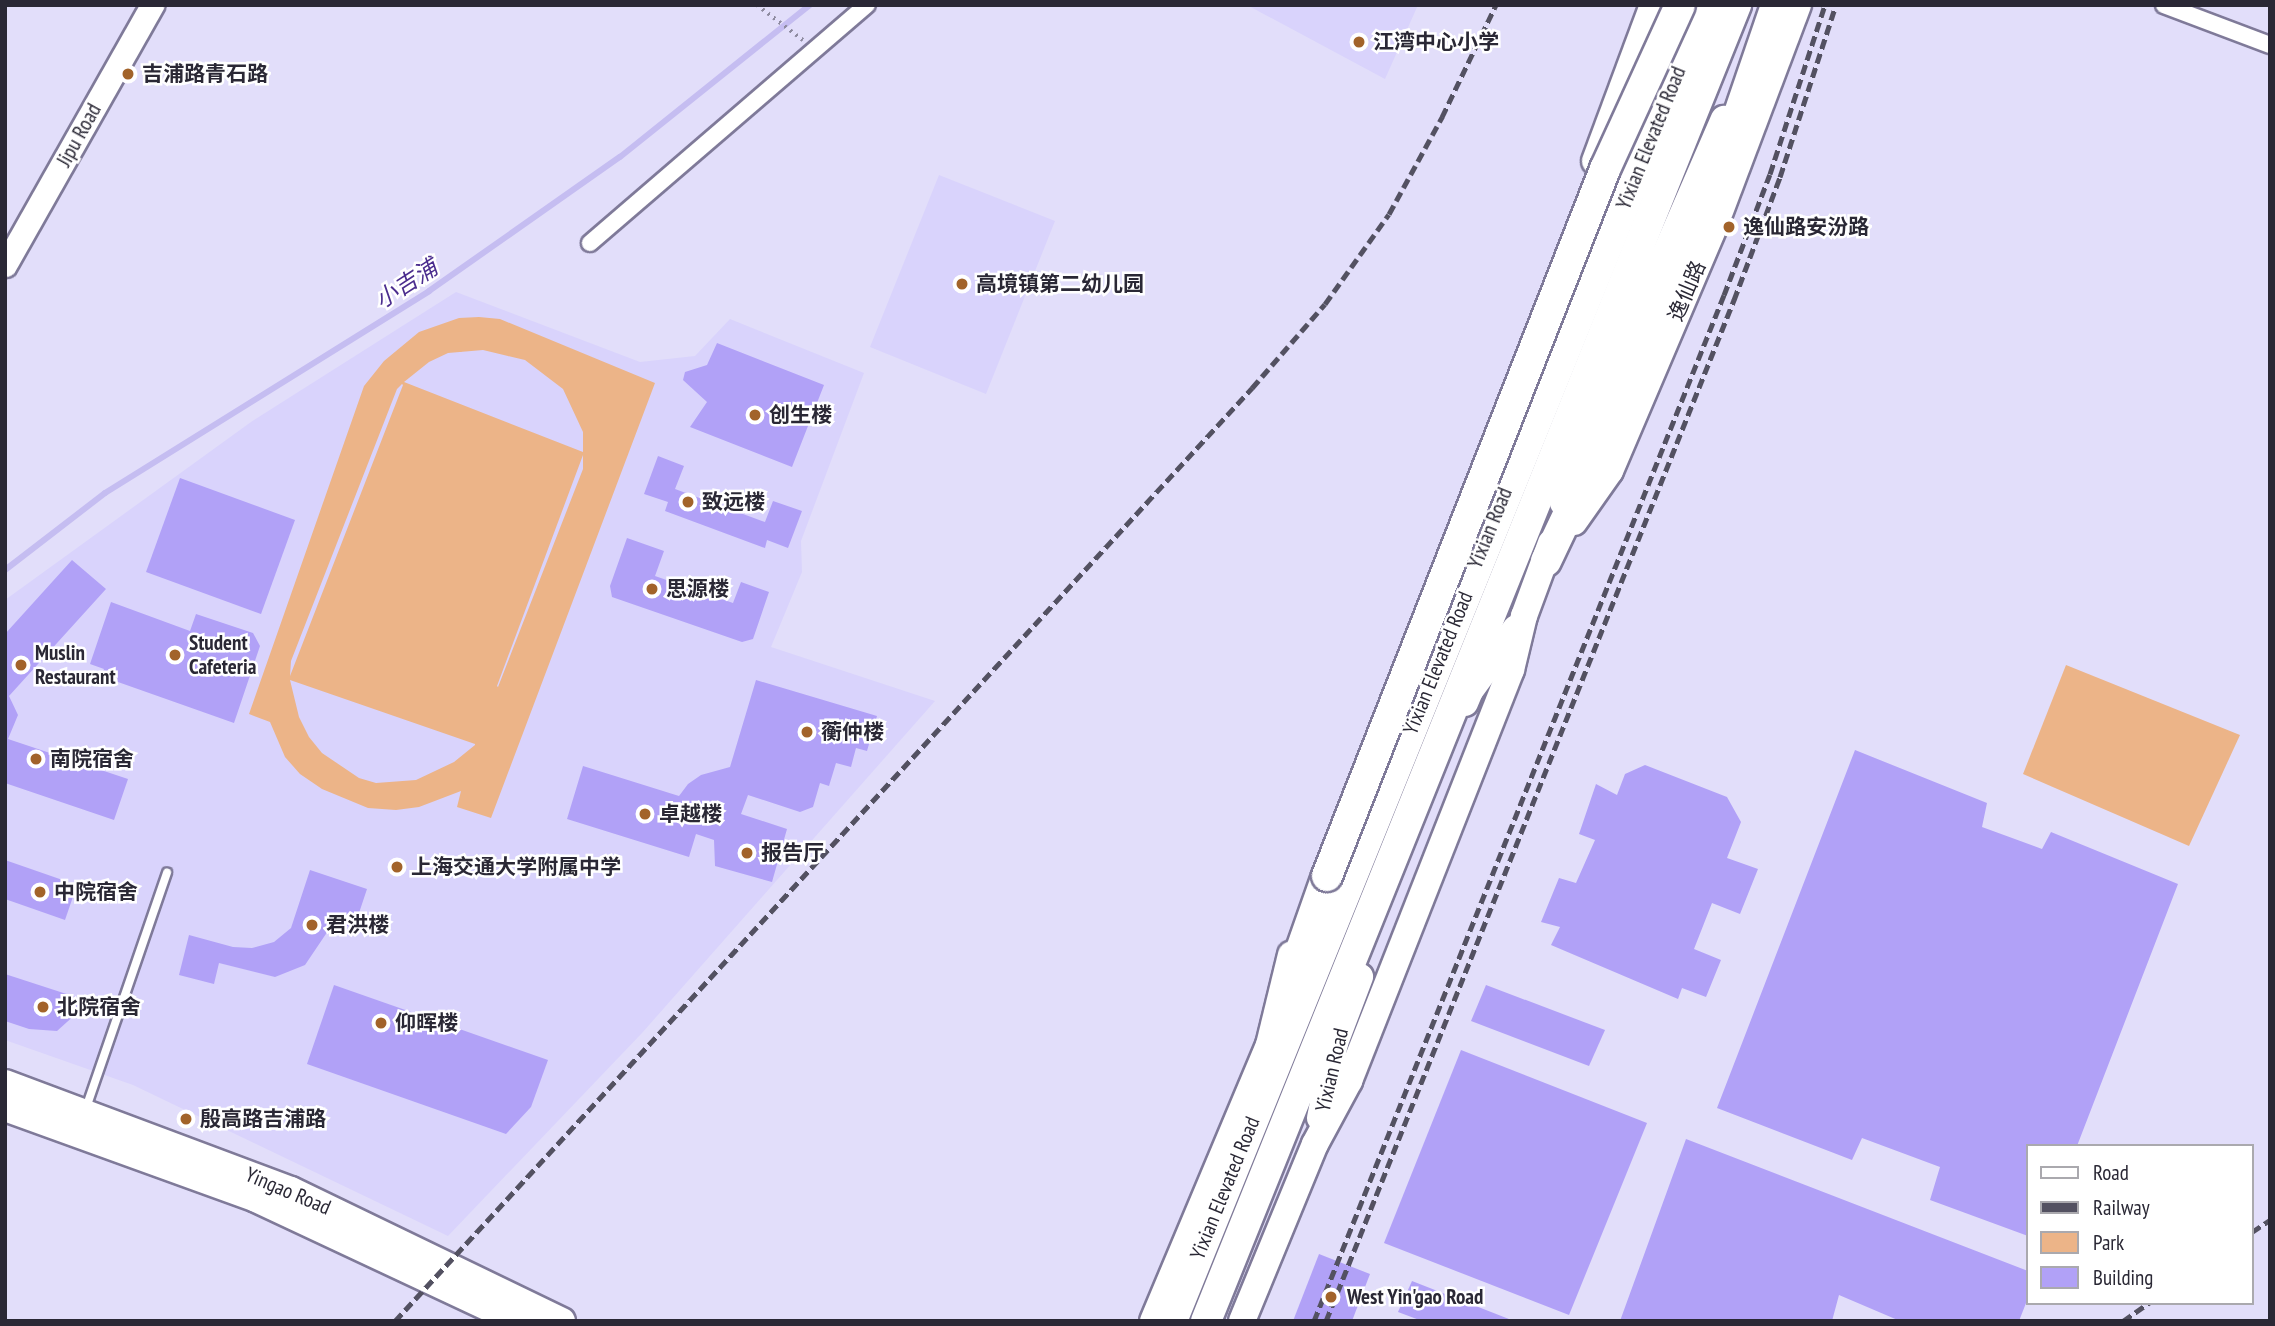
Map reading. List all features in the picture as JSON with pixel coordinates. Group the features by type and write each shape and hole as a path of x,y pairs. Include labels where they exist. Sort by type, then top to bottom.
{"highway":[{"path":"1269,1045 1327,876 1605,169 1680,5"},
{"name":"Yixian Elevated Road","path":"1172,1321 1702,5"},
{"name":"Yixian Elevated Road","path":"1206,1321 1736,5"},
{"path":"1546,561 1615,416 1720,169 1775,5"}],"main road":[{"name":"Yixian Road","path":"1269,1045 1305,897 1581,199 1653,5"},
{"name":"Yixian Road","path":"1153,1321 1269,1045 1332,922 1702,5"},
{"name":"Yixian Road","path":"1242,1321 1315,1144 1335,1043 1470,691 1524,616 1546,561 1576,458 1775,5"},
{"name":"逸仙路","path":"1546,561 1610,471 1716,222 1798,5"},
{"path":"1581,199 1593,273"},
{"name":"Yingao Road","path":"5,1083 86,1111 291,1190 562,1321"},
{"name":"Yingao Road","path":"5,1108 256,1199 516,1321"}],"street":[{"name":"Jipu Road","path":"5,265 152,5"},
{"path":"590,243 867,5"},
{"path":"2164,5 2270,45"}],"lane":[{"path":"86,1111 167,873"}],"path":[{"path":"756,6 796,35"}],"shaded area":[{"name":"江湾中心小学","path":"1247,5 1418,5 1385,79"},
{"name":"高境镇第二幼儿园","path":"939,175 1055,221 986,394 870,347"},
{"name":"上海交通大学附属中学","path":"456,292 640,362 695,356 730,319 864,373 801,541 802,572 771,647 935,701 642,1033 448,1236 133,1085 5,1040 5,600 251,422"}],"green space":[{"path":"459,318 500,319 655,383 491,818 457,807 461,791 419,807 396,810 368,808 322,789 300,774 285,757 270,722 249,714 364,386 384,361 419,332","holes":["483,350 525,360 563,389 583,432 583,452 404,382 429,362 448,353","403,385 290,676 291,661 397,389","583,455 583,469 497,686","290,680 475,745 454,762 416,780 376,783 359,778 322,753 309,737 299,717"]},
{"path":"2066,665 2240,735 2189,846 2023,774"}],"building":[{"name":"创生楼","path":"717,343 824,385 792,467 690,427 707,402 683,380 685,372 707,365"},
{"name":"致远楼","path":"658,456 684,466 675,489 765,522 773,501 802,511 788,548 767,540 765,548 665,511 668,502 644,494"},
{"path":"180,478 295,520 261,614 146,572"},
{"name":"思源楼","path":"627,538 664,551 655,576 733,603 741,582 769,592 753,639 742,642 612,597 610,586"},
{"path":"72,560 106,589 9,696 18,715 8,739 128,779 114,820 5,783 5,634"},
{"name":"Student Cafeteria","path":"111,602 190,631 196,614 253,633 260,646 234,723 101,676 104,669 90,664"},
{"path":"756,680 877,716 867,751 856,748 851,767 836,763 829,786 820,783 813,807 800,812 748,795 741,814 787,829 772,882 715,866 714,840 696,834 689,857 567,819 583,766 679,796 688,784 701,775 730,767"},
{"path":"1855,750 1987,803 1982,827 2042,849 2051,832 2178,884 2078,1144 2026,1144 2026,1235 1930,1200 1940,1167 1862,1138 1852,1160 1717,1108"},
{"path":"1645,765 1727,797 1741,822 1727,858 1758,869 1740,914 1712,903 1694,949 1721,960 1706,997 1682,988 1678,999 1551,945 1560,927 1541,922 1559,878 1576,883 1595,840 1579,834 1596,784 1617,795 1625,774"},
{"name":"中院宿舍","path":"5,860 77,885 65,920 5,899"},
{"name":"君洪楼","path":"310,870 367,889 354,928 334,922 305,965 275,977 219,963 214,984 179,975 189,935 233,947 252,948 274,942 291,928"},
{"name":"北院宿舍","path":"5,974 85,1000 77,1013 57,1031 29,1029 5,1021"},
{"name":"仰晖楼","path":"334,985 548,1060 531,1107 506,1134 307,1064"},
{"path":"1486,985 1605,1030 1589,1066 1471,1021"},
{"path":"1461,1050 1647,1123 1569,1315 1384,1243"},
{"path":"1686,1139 2026,1270 2026,1303 2019,1321 1900,1321 1839,1295 1832,1321 1620,1321"},
{"name":"West Yin'gao Road","path":"1319,1254 1370,1274 1352,1321 1293,1321"},
{"path":"1412,1281 1514,1321 1422,1321 1398,1312"}],"waterway":[{"name":"小吉浦","path":"5,570 105,493 429,291 620,157 810,5"}],"railway":[{"path":"395,1321 1252,388 1325,304 1389,214 1442,117 1496,5"},
{"path":"1314,1321 1724,295 1770,174 1825,5"},
{"path":"1326,1321 1734,300 1780,177 1836,5"},
{"path":"2254,1231 2270,1220"},
{"path":"2123,1321 2146,1305"}],"place":[{"name":"江湾中心小学","path":"1359,42"},
{"name":"吉浦路青石路","path":"128,74"},
{"name":"逸仙路安汾路","path":"1729,227"},
{"name":"高境镇第二幼儿园","path":"962,284"},
{"name":"创生楼","path":"755,415"},
{"name":"致远楼","path":"688,502"},
{"name":"思源楼","path":"652,589"},
{"name":"Student Cafeteria","path":"175,655"},
{"name":"Muslin Restaurant","path":"21,665"},
{"name":"蘅仲楼","path":"807,732"},
{"name":"南院宿舍","path":"36,759"},
{"name":"卓越楼","path":"645,814"},
{"name":"报告厅","path":"747,853"},
{"name":"上海交通大学附属中学","path":"397,867"},
{"name":"中院宿舍","path":"40,892"},
{"name":"君洪楼","path":"312,925"},
{"name":"北院宿舍","path":"43,1007"},
{"name":"仰晖楼","path":"381,1023"},
{"name":"殷高路吉浦路","path":"186,1119"},
{"name":"West Yin'gao Road","path":"1331,1297"}]}
